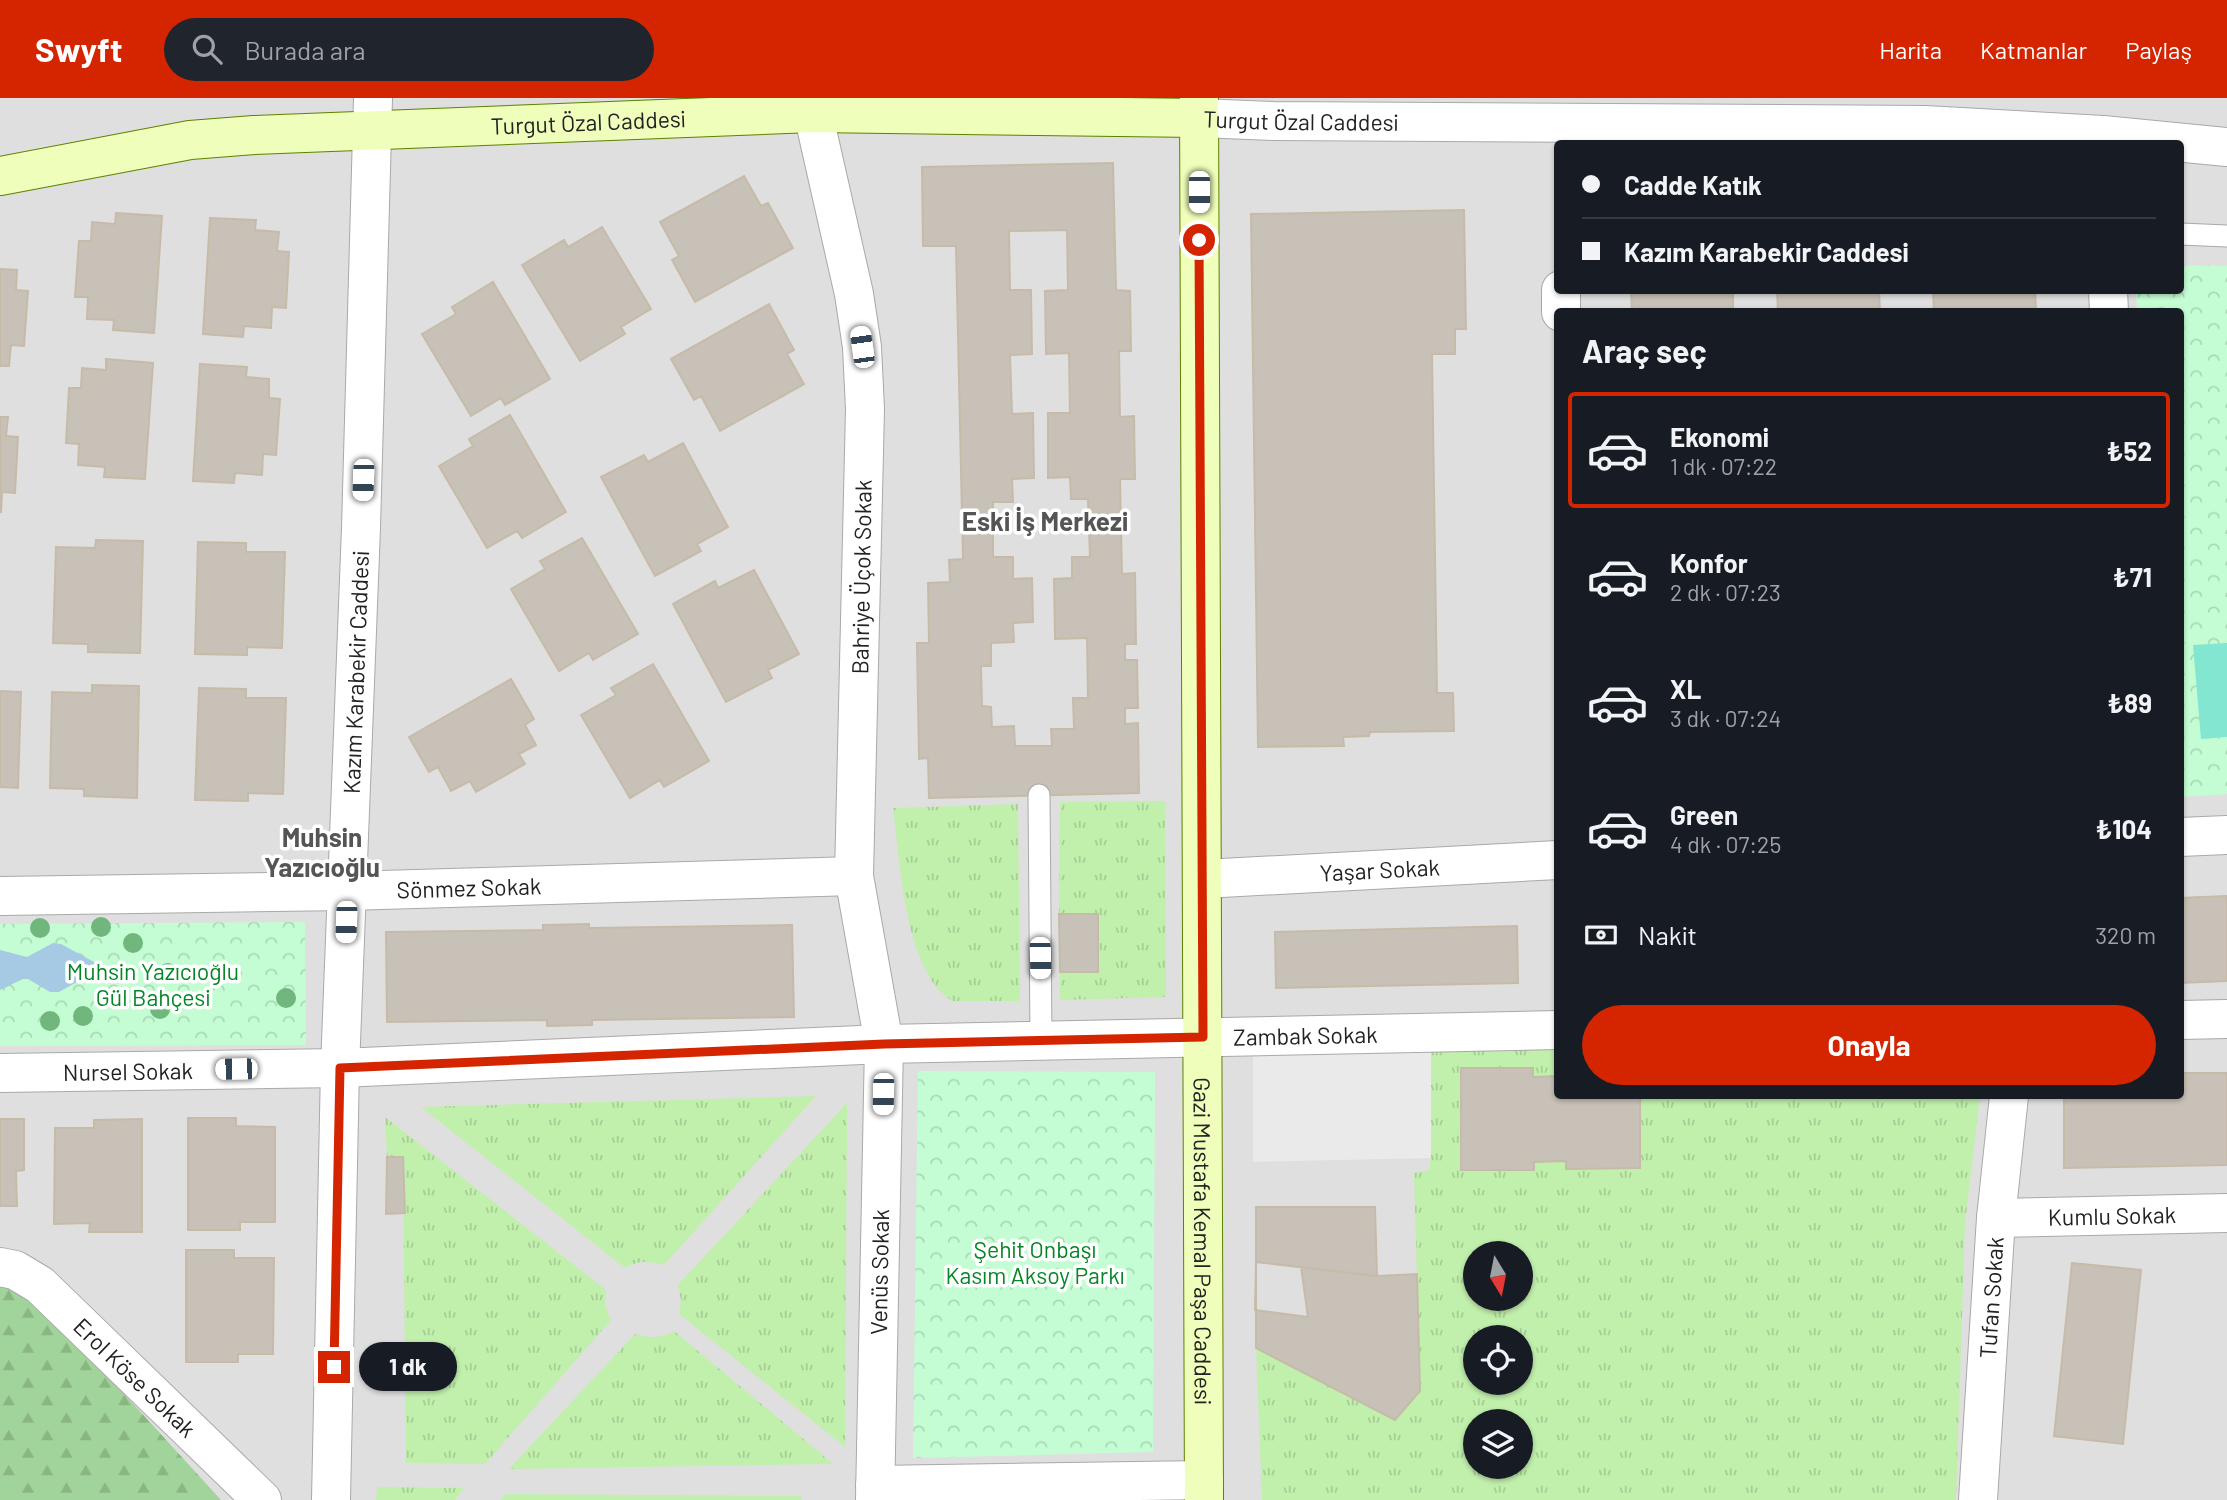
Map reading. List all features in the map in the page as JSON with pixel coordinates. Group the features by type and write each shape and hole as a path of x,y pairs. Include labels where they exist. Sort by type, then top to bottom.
{"street":[{"name":"Turgut Özal Caddesi","path":"0,176 190,140 254,135 372,115 815,106 1199,108 1287,121 1559,133 1754,134 1926,125 2103,139"},
{"name":"Bahriye Üçok Sokak","path":"815,106 854,293 863,372 865,408 854,876 884,1044"},
{"name":"Gazi Mustafa Kemal Paşa Caddesi","path":"1199,108 1204,1490"},
{"name":"Kazım Karabekir Caddesi","path":"331,1500 340,1068 361,528 372,115"},
{"name":"Turgut Özal Caddesi","path":"2184,144 2227,147"},
{"path":"2184,837 2227,835"},
{"name":"Yaşar Sokak","path":"1203,879 1554,860"},
{"name":"Sönmez Sokak","path":"0,896 347,891 854,876"},
{"path":"2184,1020 2227,1019"},
{"name":"Zambak Sokak","path":"884,1044 1554,1030"},
{"name":"Nursel Sokak","path":"0,1073 340,1068 884,1044"},
{"name":"Venüs Sokak","path":"875,1492 884,1044"},
{"name":"Tufan Sokak","path":"1978,1500 1996,1218 2009,1099"},
{"name":"Kumlu Sokak","path":"1996,1218 2227,1213"},
{"name":"Erol Köse Sokak","path":"0,1266 15,1269 40,1285 262,1500"},
{"path":"875,1492 1204,1490"}],"lane":[{"path":"2184,234 2227,236"},
{"path":"1039,795 1041,1040"}],"shaded area":[{"path":"0,98 2227,98 2227,1500 0,1500"},
{"path":"2227,643 2227,737 2201,739 2193,645"},
{"path":"53,943 61,944 94,962 98,966 95,972 59,992 50,992 28,979 0,990 0,950 27,957"},
{"path":"1431,1047 1431,1158 1253,1162 1253,1048"}],"green space":[{"path":"2184,265 2227,266 2227,794 2184,797 2184,308 2137,308 2136,294 2184,294"},
{"path":"1165,801 1166,997 1060,1000 1060,972 1098,971 1098,914 1059,914 1060,802"},
{"path":"1018,804 1020,1001 952,1001 936,987 916,948 901,877 893,808"},
{"name":"Muhsin Yazıcıoğlu Gül Bahçesi","path":"305,922 306,1045 0,1046 0,924"},
{"path":"1554,1045 1554,1099 1980,1099 1965,1223 1956,1500 1262,1500 1256,1348 1395,1420 1420,1392 1414,1173 1430,1170 1431,1047"},
{"name":"Şehit Onbaşı Kasım Aksoy Parkı","path":"918,1071 1155,1072 1153,1452 913,1458"},
{"path":"816,1096 664,1265 643,1262 625,1268 421,1107"},
{"path":"847,1103 845,1447 679,1314 681,1300 678,1285"},
{"path":"385,1117 606,1290 605,1305 611,1320 485,1464 406,1463 403,1158 387,1157"},
{"path":"0,1282 31,1292 221,1500 0,1500"},
{"path":"674,1331 833,1464 509,1469 635,1334 655,1337"},
{"path":"377,1487 464,1488 455,1500 376,1500"},
{"path":"506,1494 802,1496 802,1500 500,1500"}],"building":[{"name":"Eski İş Merkezi","path":"1113,163 1116,290 1130,291 1131,351 1119,351 1120,417 1134,416 1135,479 1120,479 1122,574 1135,573 1136,644 1125,644 1125,660 1137,660 1138,708 1125,708 1125,724 1138,723 1139,793 929,798 928,758 919,759 917,643 929,643 928,583 950,582 949,560 963,559 956,246 923,246 922,167","holes":["1067,230 1068,290 1045,291 1046,354 1069,353 1070,413 1048,413 1048,478 1070,477 1071,499 1088,499 1090,557 1072,557 1072,578 1054,579 1055,639 1087,638 1088,698 1073,698 1074,729 1051,729 1052,746 1015,746 1014,726 992,727 991,707 982,706 981,666 991,666 991,643 1014,642 1013,623 1033,622 1032,578 1013,579 1013,557 993,557 993,502 1013,502 1012,479 1034,478 1033,413 1012,414 1010,355 1032,354 1031,290 1010,290 1009,231"]},
{"path":"744,176 761,206 768,203 793,248 695,302 672,260 679,256 660,222"},
{"path":"1464,210 1466,329 1455,329 1455,354 1432,354 1437,693 1453,693 1454,731 1370,732 1369,736 1343,737 1344,746 1258,747 1251,214"},
{"path":"116,213 162,216 154,333 113,330 114,320 87,319 88,297 75,297 79,241 91,241 92,222 115,224"},
{"path":"210,218 256,220 255,230 279,232 277,251 289,252 286,308 272,307 271,328 244,326 243,337 203,334"},
{"path":"602,227 651,309 621,327 625,334 580,361 522,265 564,240 568,247"},
{"path":"0,269 17,270 16,290 28,291 24,346 11,345 9,366 0,366"},
{"path":"493,282 550,379 505,405 501,398 471,416 422,334 456,314 452,307"},
{"path":"1631,294 1733,294 1733,308 1632,308"},
{"path":"1777,294 1879,294 1880,308 1778,308"},
{"path":"1933,294 2035,294 2036,308 1934,308"},
{"path":"769,304 794,350 787,354 804,384 720,431 701,396 694,400 671,359"},
{"path":"106,359 153,363 145,479 104,477 105,467 78,465 79,444 66,443 69,388 81,388 82,368 106,370"},
{"path":"200,364 247,367 246,377 269,379 269,398 280,399 276,455 263,454 262,475 235,473 234,483 193,481"},
{"path":"510,415 566,512 522,538 517,531 487,548 439,466 473,446 469,439"},
{"path":"0,417 8,417 6,436 18,437 15,493 2,492 1,513"},
{"path":"683,443 728,527 697,544 701,551 655,576 601,477 644,455 648,462"},
{"path":"582,538 638,634 593,660 589,653 559,671 511,589 545,569 540,561"},
{"path":"96,540 143,541 140,653 88,652 88,644 53,643 56,547 95,548"},
{"path":"198,542 246,543 246,552 285,552 282,648 247,647 247,655 195,654"},
{"path":"754,570 799,654 768,670 772,678 726,702 673,604 715,581 718,588"},
{"path":"653,664 709,761 664,787 660,780 630,798 581,715 616,695 611,688"},
{"path":"511,679 534,719 525,725 536,745 519,754 525,764 476,792 470,781 451,791 438,767 429,772 409,737"},
{"path":"92,685 139,686 137,798 84,796 84,789 50,788 52,692 92,693"},
{"path":"199,688 246,689 246,698 286,698 283,794 248,793 248,801 195,800"},
{"path":"0,691 21,692 18,788 0,787"},
{"path":"2227,896 2227,981 2184,983 2184,898"},
{"path":"1059,914 1098,914 1098,972 1060,972"},
{"path":"589,924 589,928 792,925 794,1017 592,1020 592,1025 547,1026 547,1020 387,1022 386,932 543,930 543,925"},
{"path":"1517,926 1518,983 1276,988 1275,932"},
{"path":"1461,1068 1533,1068 1533,1077 1554,1076 1554,1099 1640,1099 1640,1168 1566,1169 1566,1161 1534,1162 1534,1170 1461,1170"},
{"path":"2184,1073 2227,1073 2227,1165 2064,1168 2064,1099 2184,1099"},
{"path":"188,1118 236,1118 236,1126 275,1127 275,1222 240,1222 240,1230 188,1230"},
{"path":"0,1119 24,1119 24,1170 16,1171 17,1206 0,1206"},
{"path":"142,1119 142,1232 89,1232 90,1223 54,1224 55,1128 94,1128 94,1120"},
{"path":"387,1157 403,1157 405,1213 386,1214"},
{"path":"1256,1207 1375,1207 1377,1276 1256,1262"},
{"path":"186,1250 234,1250 234,1258 274,1258 273,1354 238,1354 238,1362 186,1362"},
{"path":"1256,1262 1377,1276 1417,1274 1420,1391 1395,1420 1256,1348"},
{"path":"1256,1262 1301,1267 1308,1317 1255,1310"},
{"path":"2072,1263 2141,1270 2123,1444 2054,1436"}],"district":[{"name":"Eski İş Merkezi","path":"1045,520"},
{"name":"Muhsin Yazıcıoğlu","path":"322,851"}],"route":[{"path":"334,1367 340,1068 884,1044 1203,1037 1199,240"}]}
